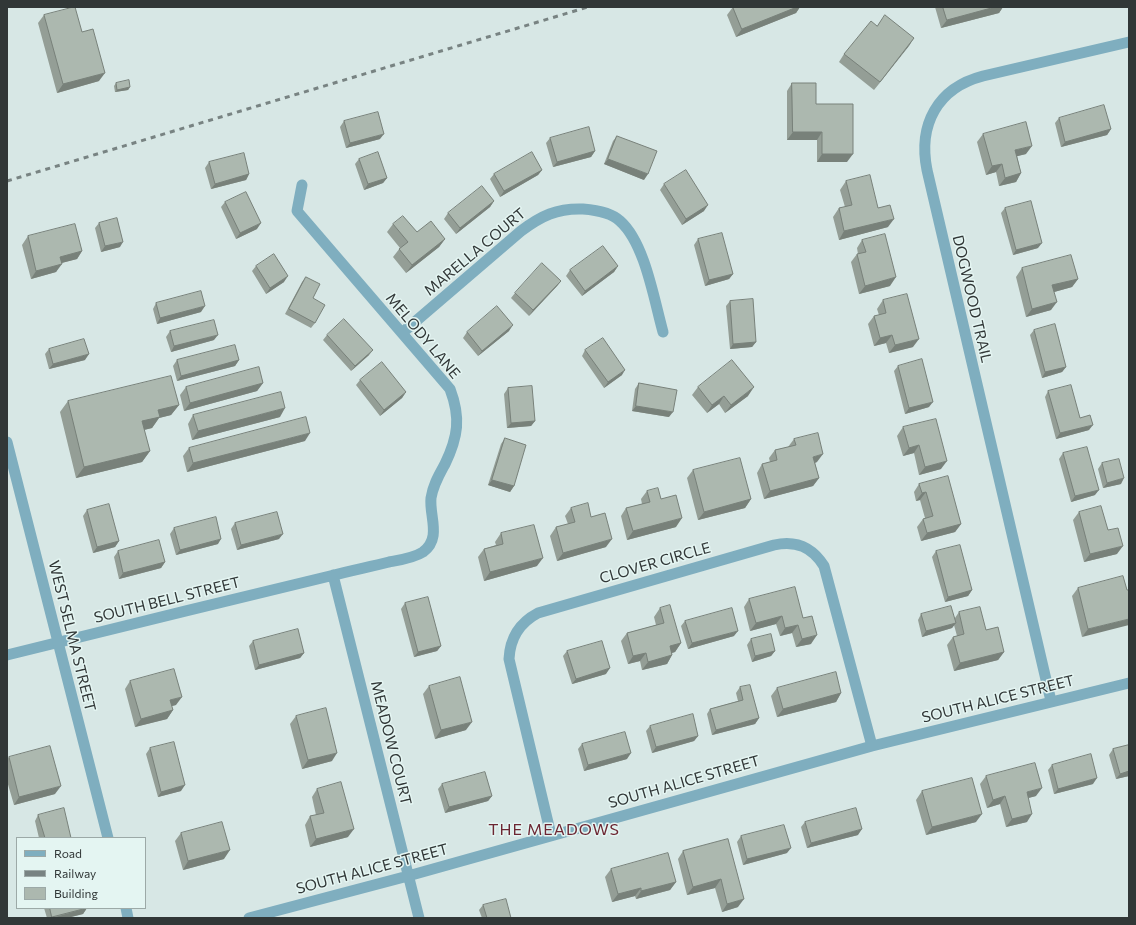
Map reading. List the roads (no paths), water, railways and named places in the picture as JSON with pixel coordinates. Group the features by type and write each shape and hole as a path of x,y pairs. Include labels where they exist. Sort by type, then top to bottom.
{"street":[{"name":"DOGWOOD TRAIL","path":"1051,701 924,158 924,145 926,132 935,108 951,91 966,82 983,76 1129,42"},
{"name":"MELODY LANE","path":"302,185 297,211 450,389 458,417 452,449 434,485 431,500 434,527 433,536 429,546 423,552 414,556 334,575"},
{"name":"MARELLA COURT","path":"402,333 521,231 536,220 556,211 574,209 592,210 606,213 620,220 631,234 647,272 663,332"},
{"name":"WEST SELMA STREET","path":"7,442 108,837"},
{"name":"CLOVER CIRCLE","path":"551,835 510,668 509,650 515,632 529,618 538,613 774,545 791,543 799,544 814,552 824,566 872,746"},
{"name":"SOUTH BELL STREET","path":"7,655 334,575"},
{"name":"MEADOW COURT","path":"334,575 419,918"},
{"name":"SOUTH ALICE STREET","path":"249,918 408,876 872,746 1129,683"}],"railway":[{"path":"7,181 588,7"}],"district":[{"name":"THE MEADOWS","path":"554,830"}]}
